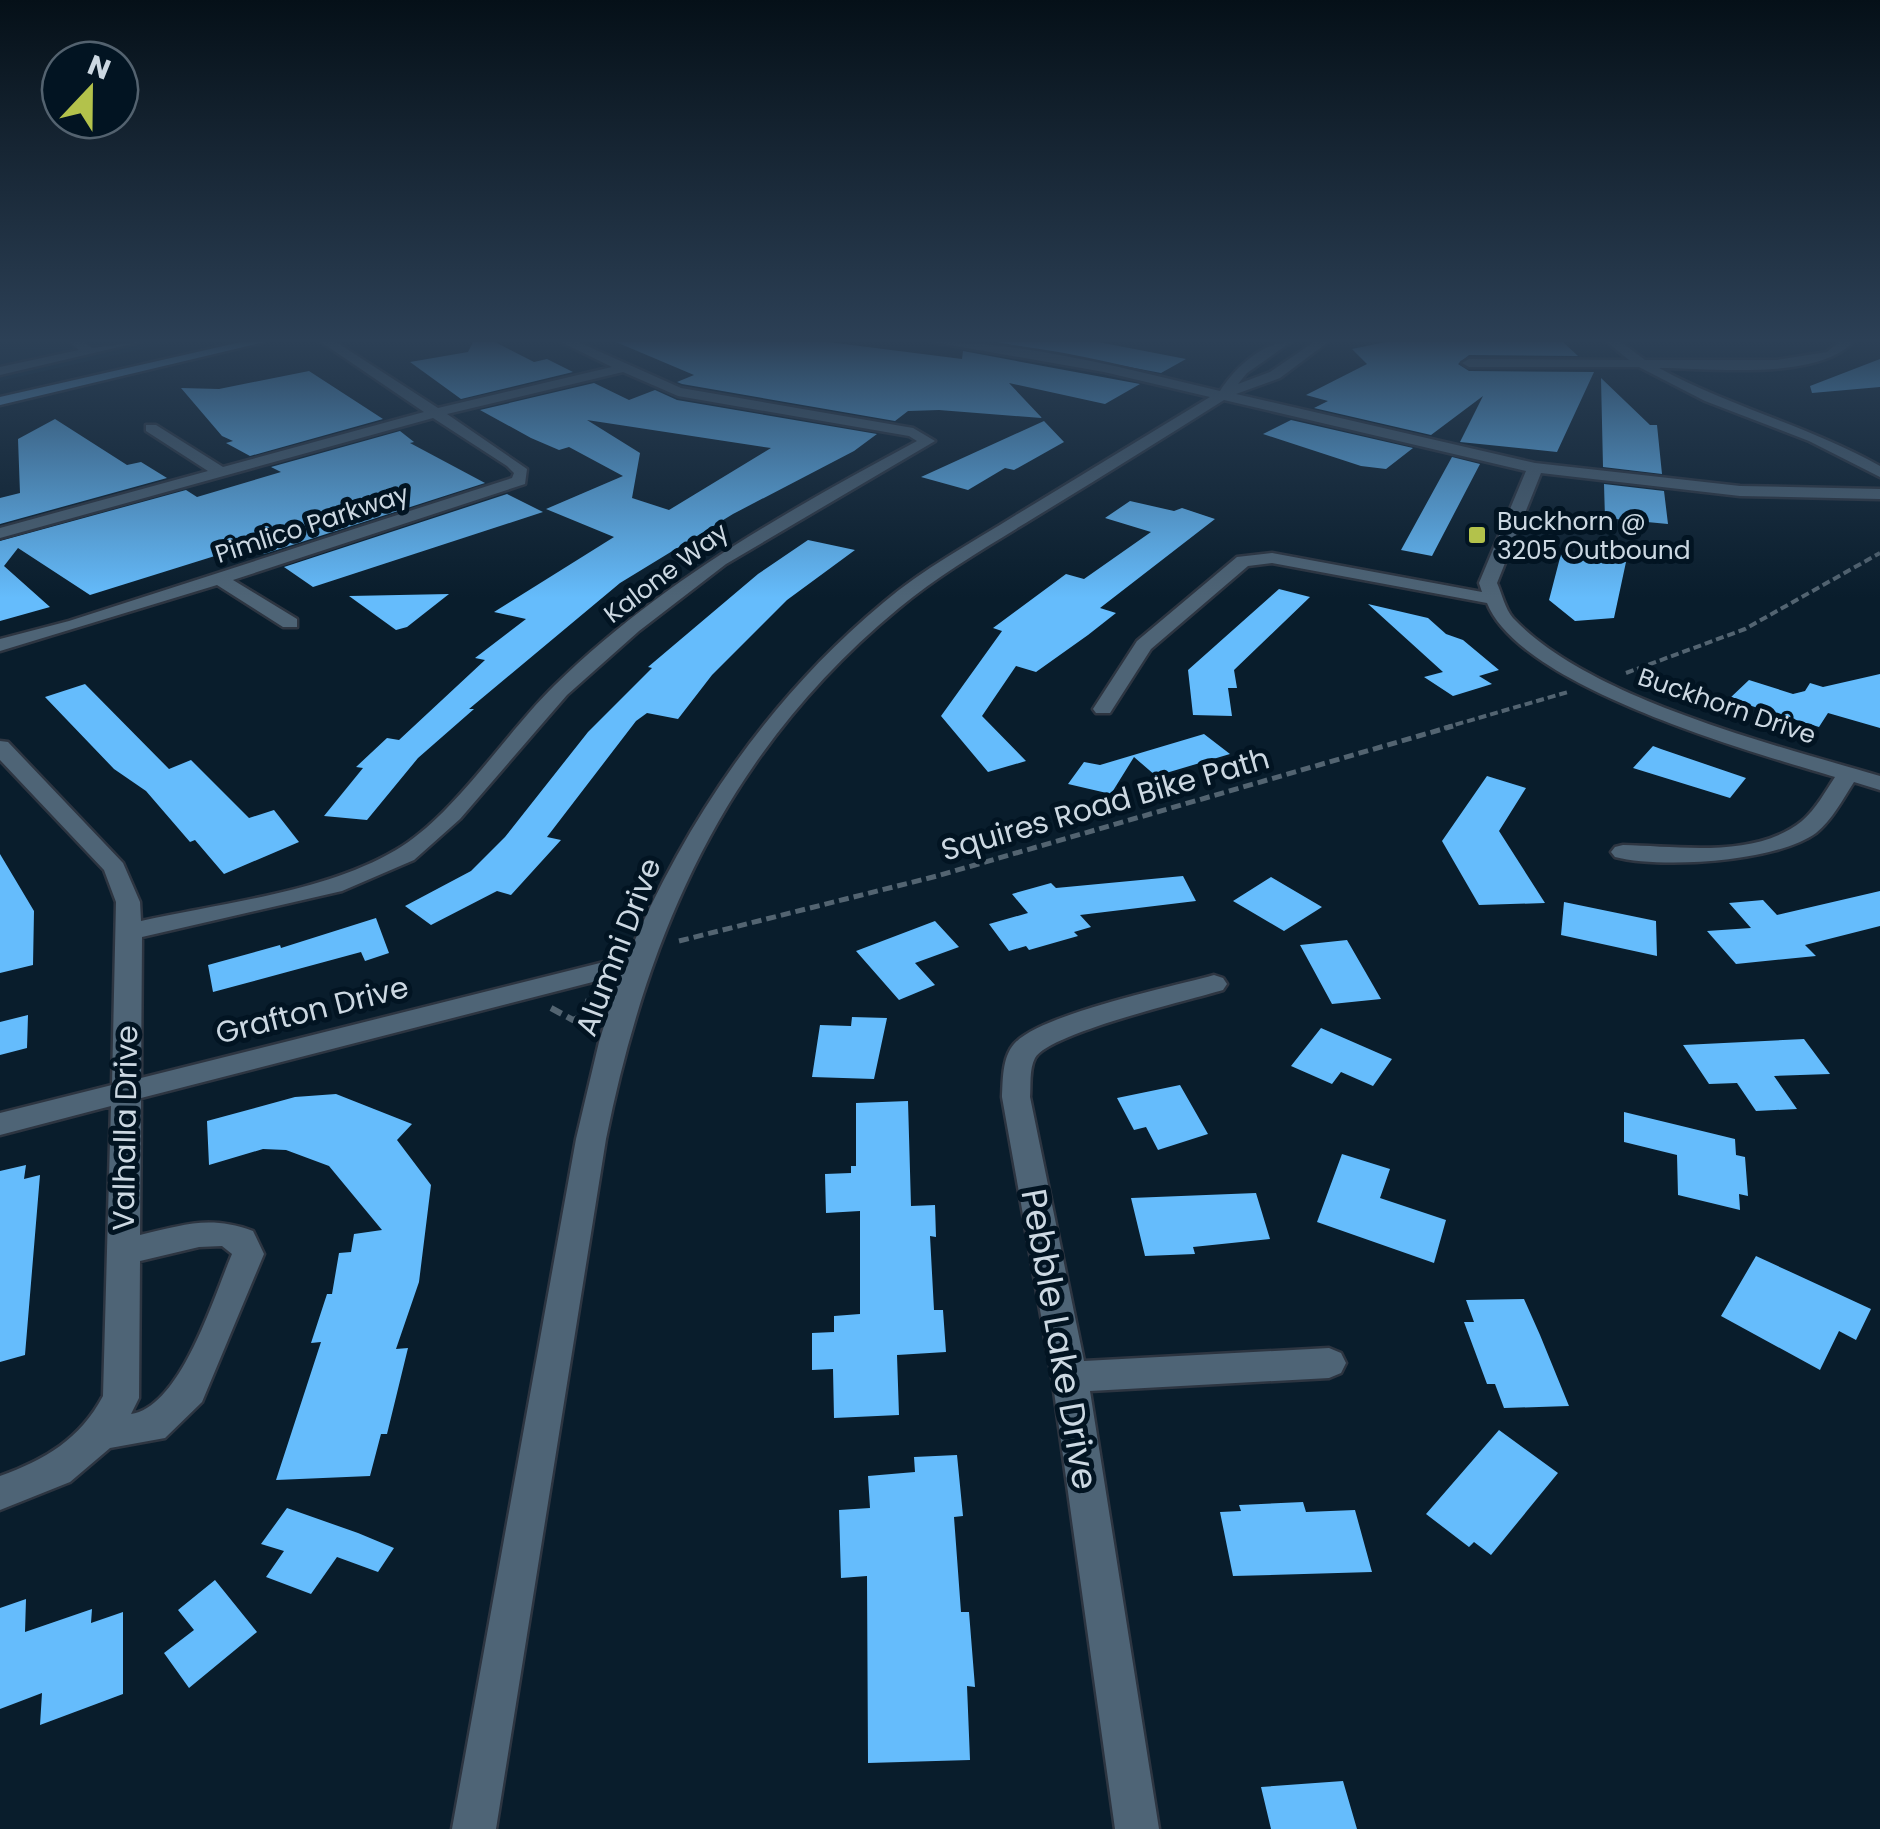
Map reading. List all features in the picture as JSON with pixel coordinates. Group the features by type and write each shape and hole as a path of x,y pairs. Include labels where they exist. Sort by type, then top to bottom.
{"street":[{"path":"0,532 383,427"},
{"name":"Pimlico Parkway","path":"0,645 219,579 519,481 520,469 453,427"},
{"name":"Kalone Way","path":"129,932 334,886 406,855 452,814 560,691 632,627 788,517 928,438 870,427"},
{"name":"Alumni Drive","path":"474,1829 591,1139 617,1026 666,898 729,789 774,725 826,664 891,606 946,566 1170,427"},
{"path":"1354,427 1535,468 1740,491 1880,494"},
{"path":"1782,427 1830,446 1880,472"},
{"path":"151,428 221,472"},
{"path":"1103,709 1144,645 1248,559 1272,558 1488,598 1490,571 1535,468"},
{"path":"219,579 290,623"},
{"name":"Buckhorn Drive","path":"1488,598 1524,638 1638,703 1880,783"},
{"name":"Valhalla Drive","path":"0,747 115,868 128,902 129,932 121,1398 104,1433 59,1470 0,1492"},
{"path":"1624,852 1709,852 1788,838 1818,817 1848,773"},
{"name":"Grafton Drive","path":"0,1124 641,961"},
{"name":"Pebble Lake Drive","path":"1137,1829 1070,1378 1016,1096 1023,1052 1052,1031 1214,984"},
{"path":"104,1433 152,1427 190,1391 248,1254 242,1240 223,1233 122,1252"},
{"path":"1070,1378 1330,1362"}],"path":[{"path":"1614,677 1745,629 1880,554"},
{"name":"Squires Road Bike Path","path":"641,961 682,940 770,921 956,870 1583,688"}],"building":[{"path":"40,427 68,427 127,465 141,462 167,478 0,524 0,498 20,493 18,439"},
{"path":"215,427 353,427 250,456 226,443 233,441"},
{"path":"512,427 599,427 640,453 632,498 669,510 771,448 635,427 838,427 877,434 854,451 733,514 620,583 469,709 474,709 418,758 367,820 324,816 363,768 356,767 387,738 399,740 485,660 475,658 526,619 494,612 614,537 546,509 623,476 569,447 559,450"},
{"path":"1030,427 1050,427 1064,442 1014,470 1005,468 968,490 921,477"},
{"path":"1276,427 1323,427 1413,448 1386,469 1361,466 1263,434"},
{"path":"1398,427 1441,427 1431,435"},
{"path":"1467,427 1568,427 1557,452 1460,442"},
{"path":"1602,427 1657,427 1662,474 1603,467"},
{"path":"400,431 414,442 410,443 485,483 264,554 250,545 90,595 18,548 4,566 50,607 0,621 0,541 186,490 197,497 281,472 271,467"},
{"path":"1452,457 1480,464 1432,556 1401,550"},
{"path":"1604,484 1664,491 1668,524 1605,518"},
{"path":"507,494 543,512 313,587 284,567"},
{"path":"1130,501 1174,511 1182,508 1215,519 1100,608 1116,613 1088,635 1036,672 1016,666 982,716 1026,761 988,772 941,716 1002,631 993,628 1066,574 1084,579 1151,532 1105,518"},
{"path":"808,540 855,550 787,600 712,675 678,719 647,713 636,721 547,837 561,840 511,895 497,891 431,925 405,906 471,871 505,837 588,732 652,668 648,667 758,574"},
{"path":"1562,550 1626,562 1614,618 1575,621 1549,600"},
{"path":"1279,589 1310,597 1234,670 1237,688 1228,688 1232,716 1193,715 1188,670"},
{"path":"449,594 407,627 396,630 349,596"},
{"path":"1368,604 1428,618 1446,634 1463,640 1499,670 1479,676 1492,684 1453,696 1424,677 1443,672"},
{"path":"1880,674 1880,728 1828,713 1819,727 1729,699 1749,680 1793,694 1805,691 1810,683 1823,687"},
{"path":"85,684 169,769 191,760 249,818 274,810 299,842 224,874 146,791 114,769 45,697"},
{"path":"1204,734 1230,754 1156,776 1134,757 1111,794 1068,784 1084,762 1100,765"},
{"path":"1653,746 1746,778 1730,798 1633,768"},
{"path":"1487,776 1526,788 1499,831 1545,903 1479,905 1442,841"},
{"path":"0,854 34,911 33,965 0,973"},
{"path":"1183,876 1196,901 1080,915 1091,927 1074,932 1078,936 1029,950 1026,946 1009,951 989,924 1028,913 1012,894 1051,883 1056,888"},
{"path":"1271,877 1322,907 1284,931 1233,901"},
{"path":"1880,891 1880,926 1805,945 1816,956 1736,964 1707,931 1751,928 1729,903 1763,900 1777,915"},
{"path":"1564,902 1656,921 1657,956 1561,935"},
{"path":"376,918 389,953 365,961 361,952 213,992 208,965 280,945 281,948"},
{"path":"935,921 959,947 915,963 935,985 899,1000 856,951"},
{"path":"1347,940 1381,999 1332,1004 1300,945"},
{"path":"28,1015 27,1048 0,1055 0,1022"},
{"path":"852,1017 887,1018 874,1079 812,1077 820,1025 851,1026"},
{"path":"1321,1028 1392,1059 1373,1086 1341,1072 1332,1084 1291,1066"},
{"path":"1804,1039 1830,1074 1774,1076 1797,1109 1756,1111 1737,1083 1709,1084 1683,1045"},
{"path":"1180,1085 1208,1134 1158,1150 1146,1127 1134,1130 1117,1098"},
{"path":"336,1094 412,1124 397,1140 431,1185 419,1282 396,1349 408,1348 387,1434 381,1434 370,1476 276,1480 321,1342 311,1343 327,1294 332,1294 339,1253 351,1252 354,1234 382,1230 329,1166 286,1150 263,1149 209,1165 207,1121 295,1097"},
{"path":"908,1101 911,1206 935,1205 936,1237 930,1236 934,1310 943,1310 946,1352 897,1355 899,1415 834,1418 833,1369 812,1370 812,1333 834,1332 834,1316 860,1314 860,1211 826,1213 825,1174 851,1173 851,1166 856,1166 856,1103"},
{"path":"1624,1112 1735,1139 1736,1155 1745,1157 1748,1196 1739,1194 1740,1210 1678,1195 1677,1155 1624,1142"},
{"path":"1342,1154 1390,1169 1380,1198 1446,1220 1434,1263 1317,1222"},
{"path":"26,1165 24,1179 40,1175 25,1355 0,1362 0,1171"},
{"path":"1256,1193 1270,1239 1193,1247 1195,1254 1145,1256 1131,1198"},
{"path":"1756,1256 1871,1309 1856,1340 1839,1331 1820,1370 1721,1316"},
{"path":"1524,1299 1569,1406 1504,1408 1495,1384 1487,1384 1464,1322 1474,1322 1466,1300"},
{"path":"1499,1430 1558,1473 1491,1555 1474,1542 1469,1547 1426,1514"},
{"path":"957,1455 963,1516 954,1517 961,1612 969,1612 975,1687 967,1686 970,1760 868,1763 867,1576 841,1578 839,1510 870,1508 868,1476 915,1472 914,1457"},
{"path":"1303,1502 1306,1512 1355,1510 1372,1572 1233,1576 1220,1512 1241,1511 1239,1505"},
{"path":"287,1508 394,1548 378,1572 337,1557 311,1594 266,1577 284,1551 261,1544"},
{"path":"215,1580 257,1632 189,1688 164,1653 194,1630 178,1610"},
{"path":"26,1599 25,1632 92,1609 91,1623 123,1612 123,1694 40,1725 42,1693 0,1709 0,1608"},
{"path":"1343,1781 1357,1829 1271,1829 1261,1787"}],"place":[{"name":"Buckhorn @ 3205 Outbound","path":"1477,535"}]}
